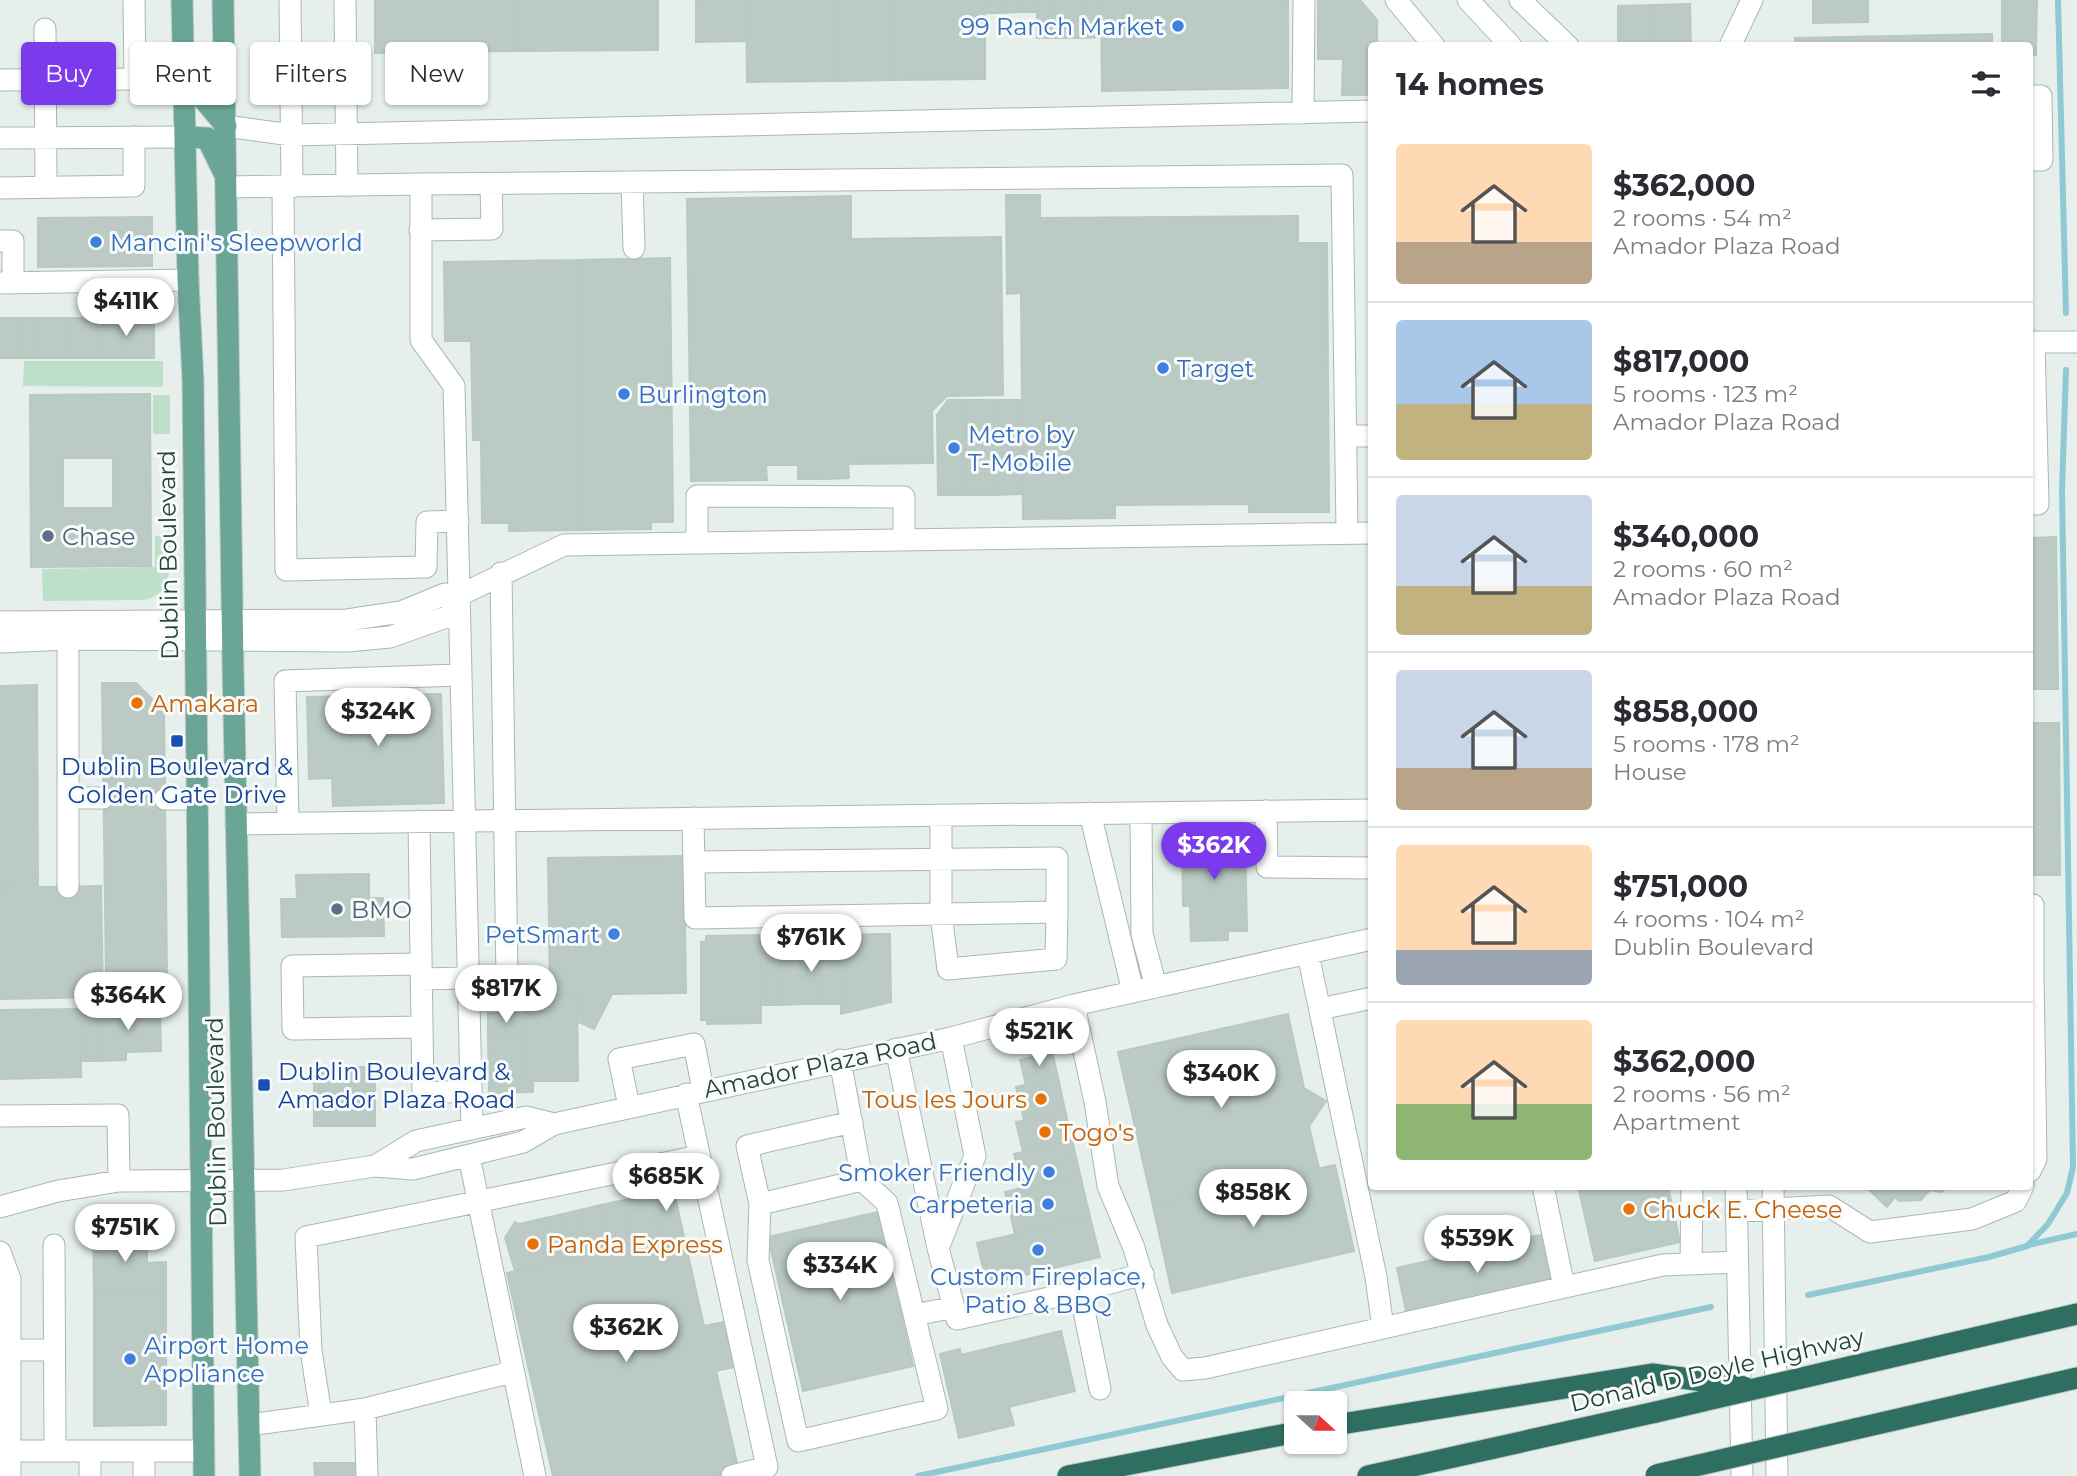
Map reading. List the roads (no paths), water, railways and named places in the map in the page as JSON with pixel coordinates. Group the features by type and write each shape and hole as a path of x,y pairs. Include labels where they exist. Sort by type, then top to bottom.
{"highway":[{"name":"Donald D Doyle Highway","path":"1368,1476 2077,1314"},
{"path":"1348,1423 1652,1374 1756,1389"},
{"path":"1655,1476 2077,1378"},
{"path":"1068,1476 1284,1434"}],"main road":[{"name":"Dublin Boulevard","path":"182,0 183,42"},
{"name":"Dublin Boulevard","path":"223,0 232,630 250,1476"},
{"name":"Dublin Boulevard","path":"185,105 187,280 193,381 204,1476"},
{"path":"208,105 226,126"},
{"name":"Dublin Boulevard","path":"186,137 207,138 227,183"}],"street":[{"path":"116,79 135,79 134,0"},
{"path":"290,0 286,569 426,567 426,522 458,521"},
{"path":"345,0 347,186"},
{"path":"1303,113 1304,0"},
{"path":"1396,0 1431,42"},
{"path":"1468,0 1507,42"},
{"path":"1732,42 1749,1"},
{"path":"1533,4 1565,42"},
{"path":"45,29 45,42"},
{"path":"0,80 21,80"},
{"path":"2033,96 2041,96 2042,160 2033,160"},
{"path":"46,105 46,187"},
{"path":"226,126 291,135 1368,111"},
{"path":"0,188 134,186 134,137"},
{"path":"0,138 186,137"},
{"path":"227,183 287,187 1342,175 1347,533"},
{"path":"632,182 634,248"},
{"path":"421,184 421,341 454,386 472,1128"},
{"path":"420,230 492,229 491,184"},
{"path":"0,241 13,241 7,283 187,280"},
{"path":"2033,342 2077,342"},
{"path":"2033,369 2038,504 2033,504"},
{"path":"1346,436 1368,436"},
{"path":"697,542 697,496 904,497 904,539"},
{"path":"0,622 232,630 347,621 401,612 445,594 460,595 564,545 1368,533"},
{"path":"422,1027 293,1029 292,966 421,971 467,978 507,977 501,573"},
{"path":"0,642 195,630"},
{"path":"68,639 68,887"},
{"path":"288,824 285,681 459,676"},
{"path":"68,799 103,798"},
{"path":"165,799 197,799"},
{"path":"236,824 1368,810"},
{"path":"1266,811 1267,867 1368,868"},
{"path":"1090,813 1133,992"},
{"path":"1141,813 1142,934 1156,987"},
{"path":"694,862 941,860 1057,859 1056,959 948,969 942,914 941,860 941,815"},
{"path":"693,818 695,918 1057,912"},
{"path":"419,821 423,1093 470,1091"},
{"name":"Amador Plaza Road","path":"0,1207 58,1191 119,1181 283,1180 375,1166 413,1169 523,1142 554,1124 629,1106 951,1038 1074,1005 1368,940"},
{"path":"1308,954 1376,1277 1383,1328"},
{"path":"1320,1009 1368,999"},
{"path":"1074,1005 1095,1102 1108,1186 1143,1274 1157,1325 1172,1357 1183,1370 1205,1368 1663,1265 1737,1262"},
{"path":"2033,1020 2036,1159 2033,1165"},
{"path":"938,1248 975,1156 951,1038"},
{"path":"629,1106 619,1059 694,1044 699,1156 767,1467 732,1476"},
{"path":"896,1049 938,1248 957,1319 1143,1274"},
{"path":"840,1060 852,1122 862,1180 887,1203 937,1409 798,1441 758,1260 760,1204 747,1146 852,1122"},
{"path":"0,1116 118,1115 119,1181"},
{"name":"Amador Plaza Road","path":"375,1166 416,1141 526,1117 554,1124"},
{"path":"469,1156 476,1201 535,1476"},
{"path":"321,1415 311,1350 306,1237 699,1156"},
{"path":"760,1204 862,1180"},
{"path":"1544,1190 1564,1287"},
{"path":"1691,1264 1692,1190"},
{"path":"1736,1190 1742,1476"},
{"path":"1773,1190 1776,1476"},
{"path":"1736,1211 1773,1209 1829,1196 1870,1232 1972,1219 2016,1201 2021,1190"},
{"path":"54,1245 55,1451"},
{"path":"0,1252 10,1279 5,1305 10,1350 10,1476"},
{"path":"1080,1291 1100,1389"},
{"path":"915,1315 954,1307"},
{"path":"10,1350 54,1350"},
{"path":"249,1425 365,1409 512,1371"},
{"path":"365,1409 367,1476"},
{"path":"11,1451 203,1451"},
{"path":"90,1451 90,1476"},
{"path":"144,1451 144,1476"}],"waterway":[{"path":"2058,0 2066,313"},
{"path":"1808,1295 1989,1257 2027,1246 2048,1224 2067,1193 2073,1167 2062,490 2066,370"},
{"path":"2028,1245 2077,1234"},
{"path":"918,1476 1711,1307"}],"tunnel":[{"path":"103,798 165,799"}],"place":[{"name":"99 Ranch Market","path":"1178,26"},
{"name":"Mancini's Sleepworld","path":"96,242"},
{"name":"Target","path":"1163,368"},
{"name":"Burlington","path":"624,394"},
{"name":"Metro by T-Mobile","path":"954,448"},
{"name":"Chase","path":"48,536"},
{"name":"Amakara","path":"137,703"},
{"name":"Dublin Boulevard & Golden Gate Drive","path":"177,741"},
{"name":"BMO","path":"337,909"},
{"name":"PetSmart","path":"614,934"},
{"name":"Dublin Boulevard & Amador Plaza Road","path":"264,1085"},
{"name":"Tous les Jours","path":"1041,1099"},
{"name":"Togo's","path":"1045,1132"},
{"name":"Smoker Friendly","path":"1049,1172"},
{"name":"Carpeteria","path":"1048,1204"},
{"name":"Chuck E. Cheese","path":"1629,1209"},
{"name":"Panda Express","path":"533,1244"},
{"name":"Custom Fireplace, Patio & BBQ","path":"1038,1250"},
{"name":"Airport Home Appliance","path":"130,1359"}]}
